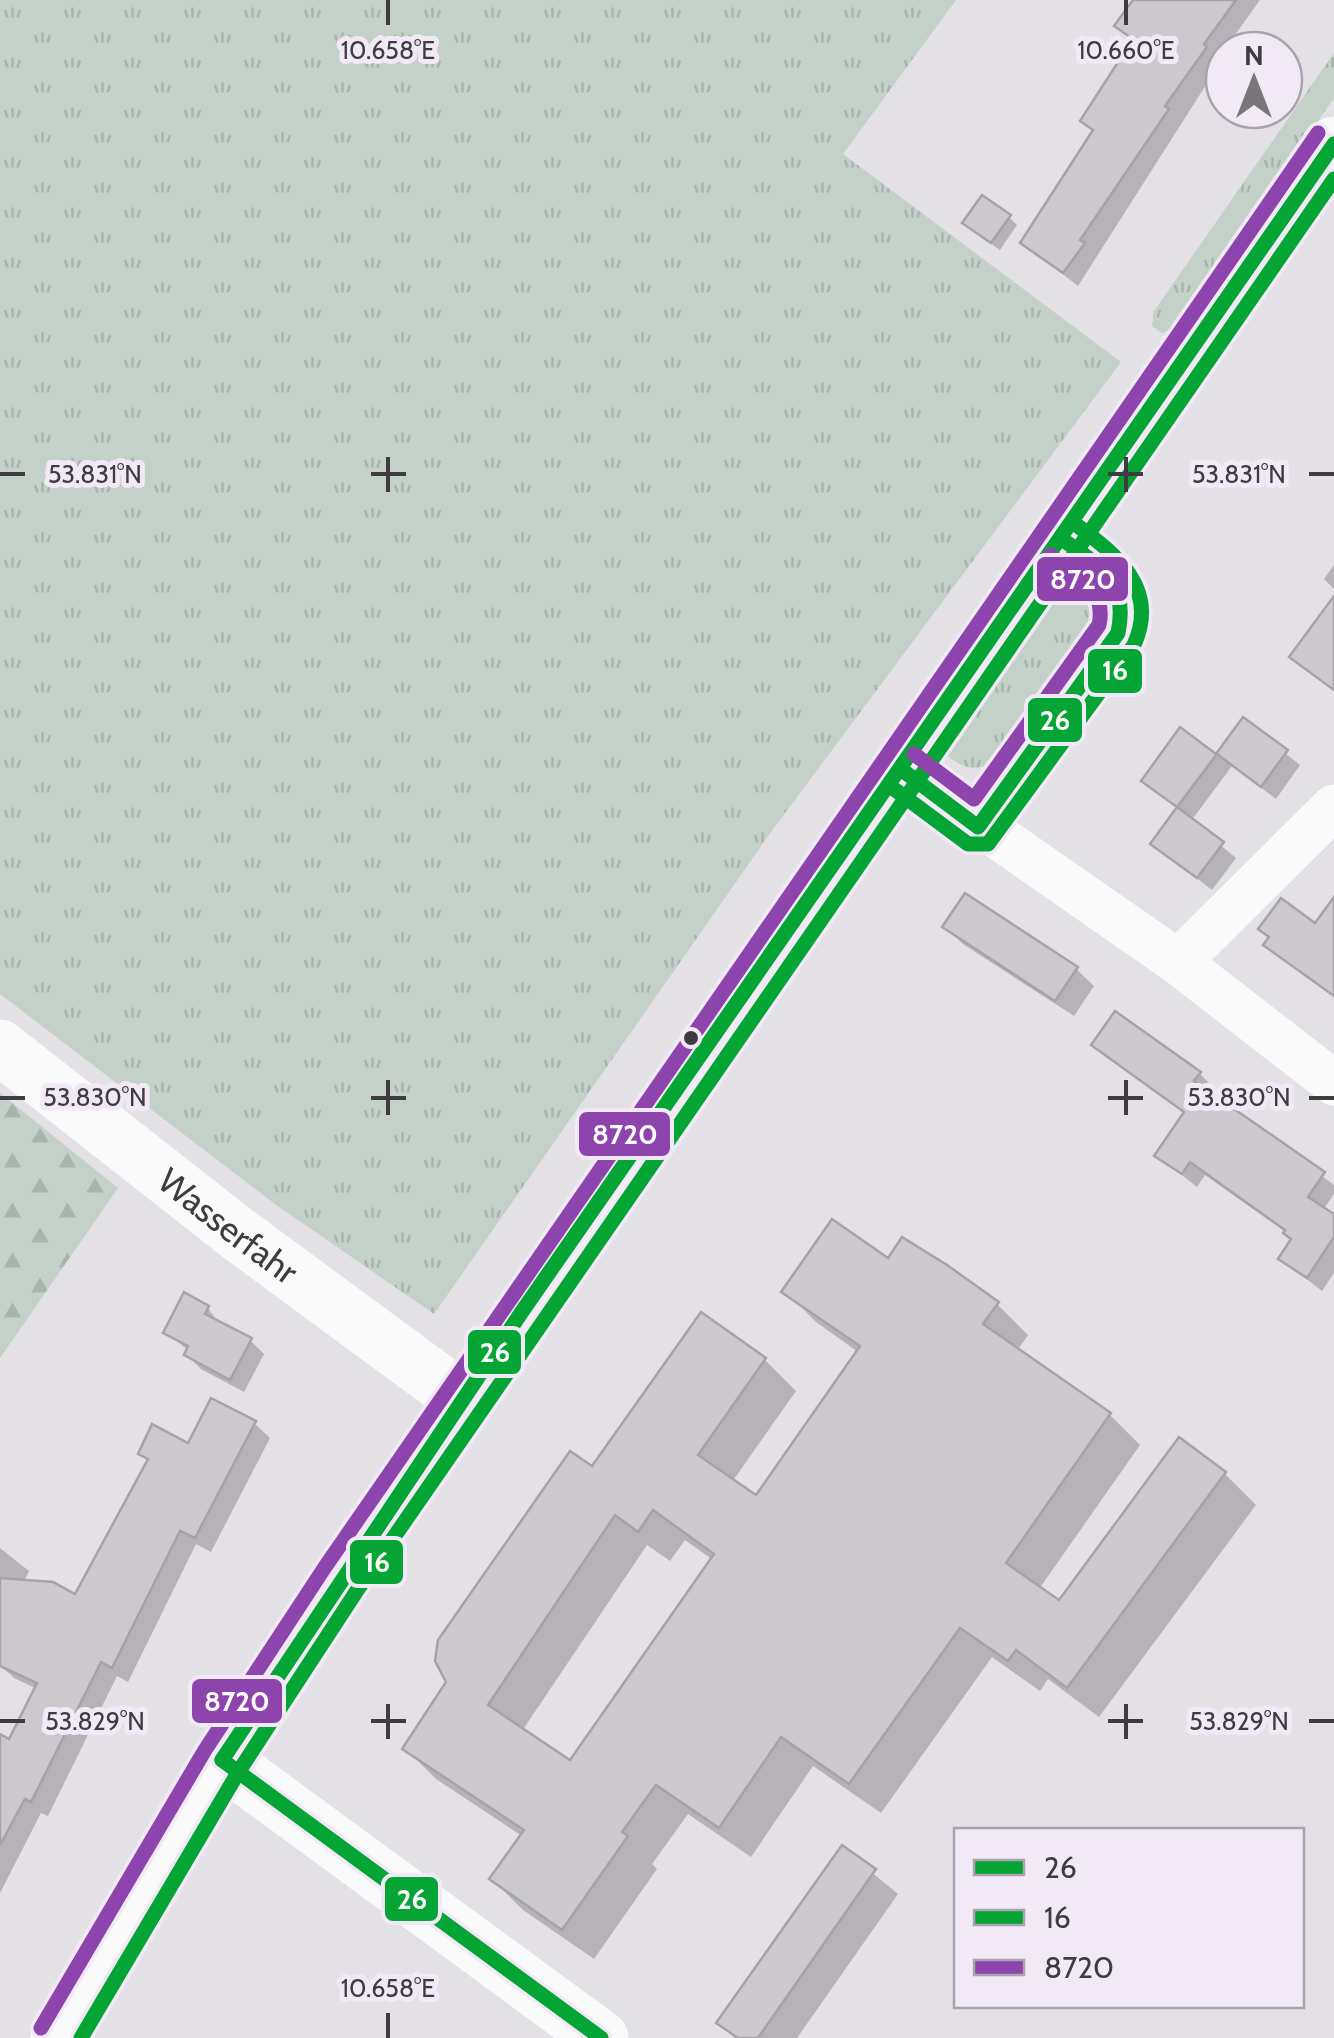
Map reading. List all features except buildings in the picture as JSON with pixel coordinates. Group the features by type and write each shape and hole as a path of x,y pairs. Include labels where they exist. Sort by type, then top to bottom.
{"main road":[{"path":"58,2038 222,1760 462,1399 1334,144"},
{"name":"Wasserfahr","path":"0,1048 254,1246 462,1399"},
{"path":"222,1760 601,2038"}],"street":[{"path":"978,827 1118,632 1125,610 1119,586 1062,539"},
{"path":"902,770 978,827 1178,962 1334,1083"},
{"path":"1178,962 1334,807"}],"green space":[{"path":"0,0 956,0 843,154 1121,362 771,832 434,1314 275,1204 0,994"},
{"path":"1334,53 1334,98 1175,328 1162,333 1152,326 1154,311 1280,130 1304,130 1304,96"},
{"path":"1064,573 1081,578 1092,589 1095,621 996,762 977,768 960,764 948,756 946,742"},
{"path":"0,1093 118,1188 0,1358"}],"transit line":[{"name":"8720","path":"41,2028 205,1750 325,1567 1318,133"},
{"name":"26","path":"222,1760 521,1313 1334,144"},
{"name":"16","path":"81,2038 239,1771 358,1589 1334,179"},
{"name":"16","path":"890,786 968,844 988,844 1134,645 1141,624 1137,589 1118,560 1074,523"},
{"name":"26","path":"902,770 978,827 1118,633 1120,615 1115,587 1099,567 1062,539"},
{"name":"8720","path":"914,754 974,799 1099,625 1094,592 1050,555"},
{"name":"26","path":"222,1760 601,2038"}]}
